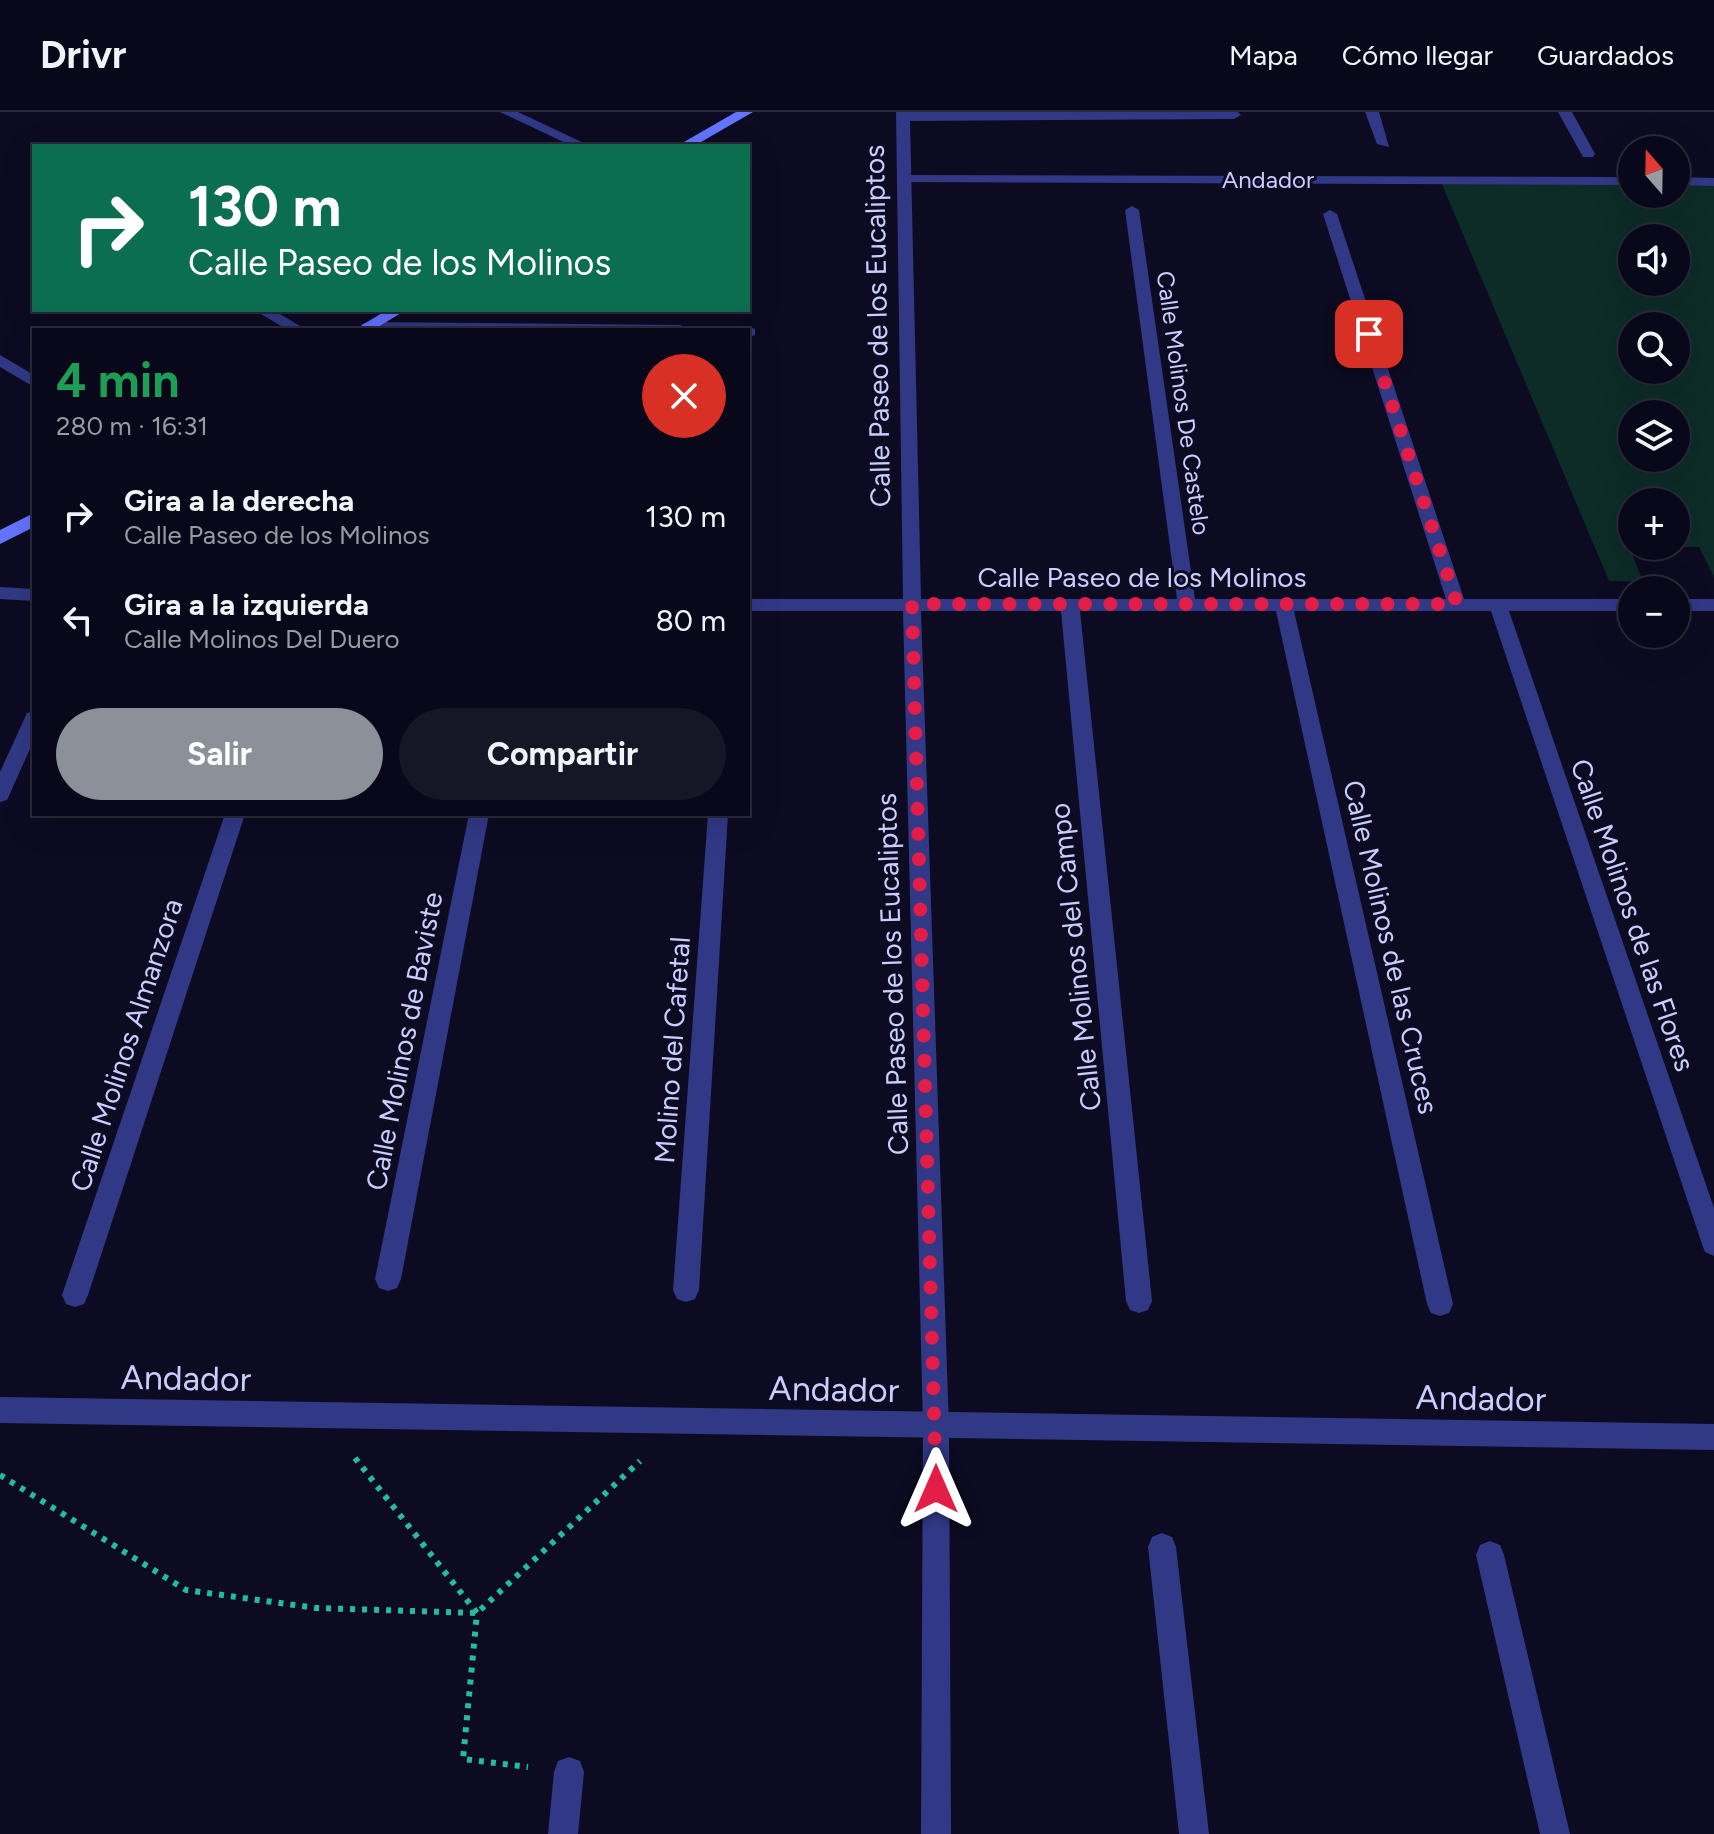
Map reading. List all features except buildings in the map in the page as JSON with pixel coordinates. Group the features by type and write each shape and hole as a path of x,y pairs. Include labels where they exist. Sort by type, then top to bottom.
{"main road":[{"path":"688,144 746,112"},
{"path":"365,328 394,312"},
{"path":"0,538 32,520"}],"street":[{"path":"507,112 579,144"},
{"path":"1372,112 1384,144"},
{"path":"1565,112 1588,154"},
{"path":"904,115 1234,115"},
{"name":"Calle Paseo de los Eucaliptos","path":"904,115 912,604 936,1427 936,1834"},
{"name":"Andador","path":"904,179 1618,181"},
{"path":"1690,181 1714,182"},
{"name":"Calle Molinos De Castelo","path":"1132,210 1187,604"},
{"path":"1330,214 1457,604"},
{"path":"266,312 295,328"},
{"path":"0,360 32,381"},
{"path":"0,593 32,595"},
{"name":"Calle Molinos de las Cruces","path":"1283,604 1440,1304"},
{"name":"Calle Paseo de los Molinos","path":"750,605 1618,605"},
{"name":"Calle Molinos de las Flores","path":"1498,605 1714,1244"},
{"path":"1690,605 1714,605"},
{"name":"Calle Molinos del Campo","path":"1070,607 1139,1301"},
{"path":"0,794 32,722"},
{"name":"Calle Molinos Almanzora","path":"75,1295 234,816"},
{"name":"Calle Molinos de Baviste","path":"388,1279 479,816"},
{"name":"Molino del Cafetal","path":"686,1290 718,816"},
{"name":"Andador","path":"0,1410 1714,1437"},
{"path":"1162,1547 1194,1834"},
{"path":"1490,1555 1555,1834"},
{"path":"563,1834 569,1772"}],"path":[{"path":"323,1416 477,1613"},
{"path":"569,1772 463,1759 477,1613 682,1422"},
{"path":"0,1475 36,1494 186,1590 316,1608 477,1613"}],"green space":[{"path":"1441,182 1618,182 1618,208 1690,208 1690,182 1714,182 1714,577 1699,547 1690,547 1690,488 1618,488 1618,560 1634,560 1641,576 1618,576 1618,581 1609,581"}],"route":[{"path":"936,1489 912,604 1070,607 1457,604 1369,334"}]}
